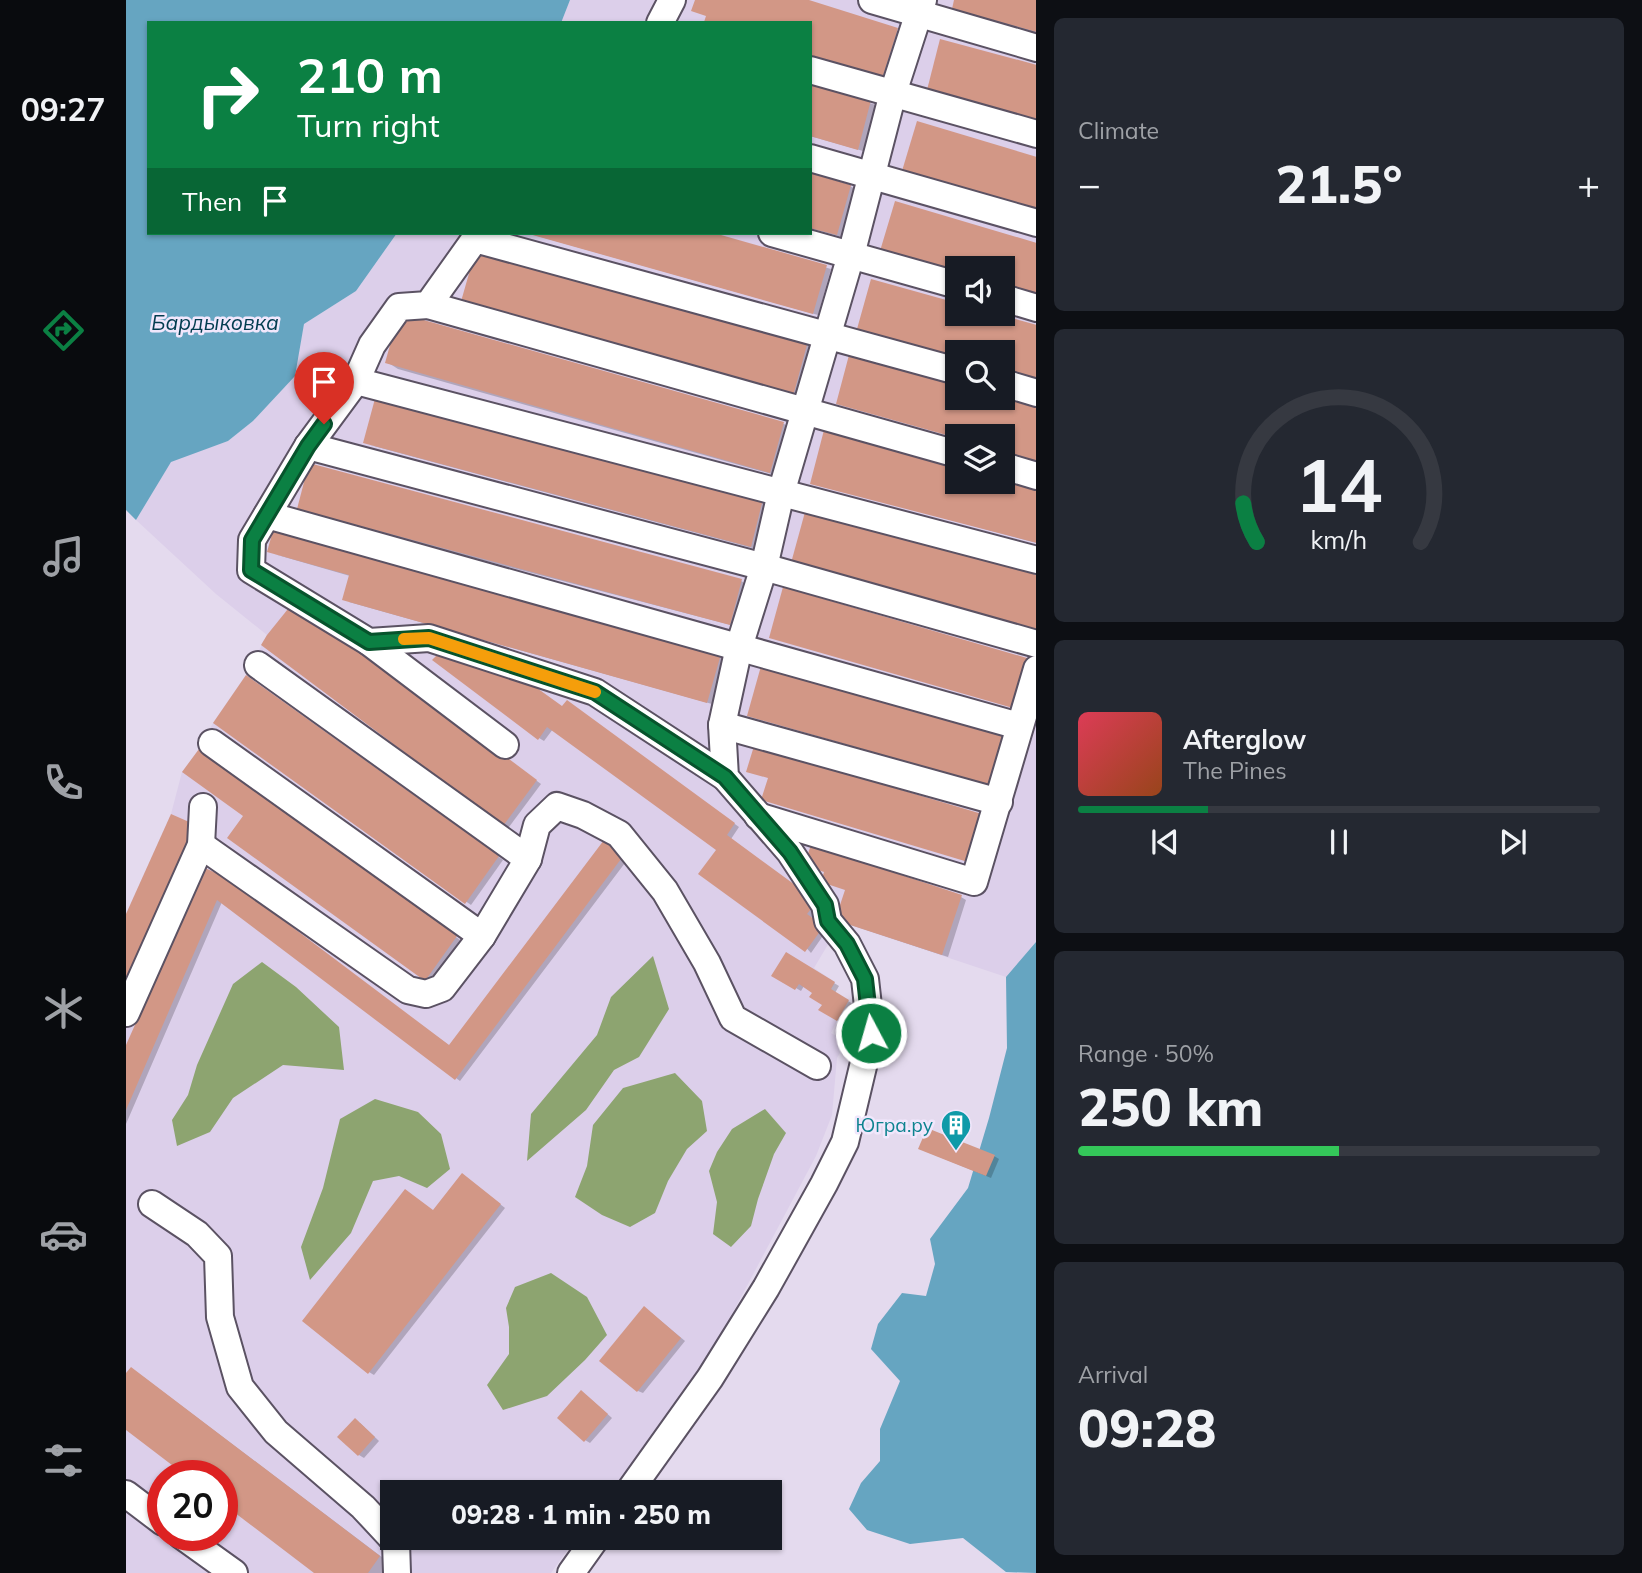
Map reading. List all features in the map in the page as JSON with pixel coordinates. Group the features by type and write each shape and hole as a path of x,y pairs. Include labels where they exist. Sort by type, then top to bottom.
{"lane":[{"path":"661,21 672,0"},
{"path":"872,0 921,7 1036,48"},
{"path":"725,777 722,725 739,647 764,567 781,493 851,255 894,93 921,7"},
{"path":"812,71 1036,134"},
{"path":"812,159 1036,222"},
{"path":"779,235 945,282"},
{"path":"428,305 476,236 945,368"},
{"path":"1015,302 1036,308"},
{"path":"505,745 369,642 251,570 252,540 308,446 356,381 372,345 399,307 428,305 945,451"},
{"path":"356,381 1036,560"},
{"path":"1015,387 1036,393"},
{"path":"308,446 764,567 1036,644"},
{"path":"1015,470 1036,476"},
{"path":"267,515 1019,726"},
{"path":"369,642 429,638 595,692 725,777 756,816 790,852 825,905 828,921 847,944 865,979 871,1033 845,1142 765,1289 710,1378 637,1480"},
{"path":"258,665 528,859"},
{"path":"756,816 974,882 1036,672"},
{"path":"722,725 999,802"},
{"path":"212,743 482,936"},
{"path":"201,845 408,990 426,994 442,988 482,936 528,859 537,825 557,806 583,815 619,834 665,891 707,962 733,1018 817,1066"},
{"path":"126,1013 201,845 203,807"},
{"path":"152,1204 197,1234 218,1256 220,1317 240,1387 276,1432 363,1507 380,1525"},
{"path":"126,1494 147,1510"},
{"path":"396,1550 397,1573"},
{"path":"571,1573 587,1550"},
{"path":"203,1551 234,1573"}],"shaded area":[{"path":"570,0 1036,0 1036,942 1006,977 835,920 830,941 814,968 835,982 819,1010 837,1021 831,1033 846,1042 837,1058 832,1115 816,1156 707,1361 620,1480 380,1480 380,1550 567,1550 551,1573 126,1573 126,914 171,814 182,772 246,675 267,635 216,594 136,520 171,461 228,441 253,421 294,376 304,324 356,291 396,235 812,235 812,21 562,21"}],"green space":[{"path":"653,956 669,1009 639,1057 614,1070 586,1110 527,1161 531,1114 597,1035 611,997"},
{"path":"262,962 296,987 339,1027 344,1070 283,1065 233,1098 210,1132 177,1146 172,1120 188,1095 197,1065 233,984"},
{"path":"675,1073 702,1101 707,1131 687,1149 668,1181 655,1213 630,1227 602,1215 575,1197 587,1166 593,1125 623,1088"},
{"path":"375,1099 418,1112 441,1134 450,1169 427,1188 399,1176 373,1181 351,1233 310,1280 301,1247 323,1188 340,1119"},
{"path":"765,1109 786,1133 774,1154 751,1226 731,1247 713,1234 717,1202 709,1171 717,1152 732,1129"},
{"path":"551,1273 587,1297 607,1335 547,1396 503,1410 487,1385 509,1354 506,1308 515,1287"}],"water":[{"name":"Бардыковка","path":"126,0 570,0 562,21 147,21 147,235 396,235 356,291 304,324 295,376 253,421 228,441 171,462 136,520 126,510"},
{"path":"1036,942 1036,1573 1006,1572 963,1538 910,1544 867,1530 849,1509 861,1483 880,1461 880,1429 900,1381 871,1349 878,1324 902,1293 926,1296 935,1264 930,1239 968,1188 1007,1048 1006,977"}],"building":[{"path":"695,0 809,0 898,28 882,79 812,57 812,21 704,21 706,16 691,11"},
{"path":"954,0 1036,0 1036,32 952,9"},
{"path":"940,39 1036,65 1036,119 927,90"},
{"path":"812,84 871,100 858,150 812,137"},
{"path":"917,121 1036,157 1036,211 902,171"},
{"path":"812,174 851,185 837,235 812,229"},
{"path":"895,201 1036,243 1036,297 1015,291 1015,256 945,256 945,270 880,251"},
{"path":"533,235 721,235 827,265 813,314"},
{"path":"476,249 808,341 793,396 460,305"},
{"path":"871,279 945,300 945,326 1015,326 1015,319 1036,325 1036,379 1015,373 1015,340 945,340 945,354 857,329"},
{"path":"399,313 784,422 770,473 385,363"},
{"path":"849,355 945,382 945,410 1015,410 1015,402 1036,408 1036,461 1015,455 1015,424 945,424 945,435 836,404"},
{"path":"376,395 763,499 751,547 363,443"},
{"path":"824,430 945,461 945,494 1015,494 1015,479 1036,485 1036,543 810,484"},
{"path":"309,463 742,579 730,625 297,509"},
{"path":"805,512 1036,575 1036,630 791,563"},
{"path":"274,527 721,654 707,703 342,600 349,575 267,552"},
{"path":"783,587 1027,658 1013,708 769,638"},
{"path":"296,599 537,780 503,826 261,645"},
{"path":"440,652 523,678 562,706 567,700 735,823 727,835 817,901 807,914 824,926 805,952 698,874 716,850 547,727 538,740 432,660"},
{"path":"761,666 1005,735 991,786 747,716"},
{"path":"246,675 499,856 465,904 213,723"},
{"path":"754,746 982,814 968,862 761,800 768,778 746,772"},
{"path":"199,749 457,936 425,981 227,838 243,816 182,772"},
{"path":"171,814 196,825 126,982 126,914"},
{"path":"604,840 624,855 455,1080 217,900 126,1110 126,1045 205,868 227,878 449,1045"},
{"path":"811,845 962,895 942,955 835,920 845,890 821,882 824,872 804,865"},
{"path":"786,952 835,982 831,989 849,1000 837,1021 818,1010 822,1005 809,997 812,993 799,984 795,990 771,976"},
{"name":"Югра.ру","path":"927,1128 995,1155 986,1176 918,1149"},
{"path":"462,1173 501,1204 368,1374 302,1321 405,1189 433,1210"},
{"path":"644,1306 681,1338 637,1392 599,1361"},
{"path":"131,1367 380,1556 368,1573 314,1573 238,1515 238,1460 165,1460 126,1430 126,1373"},
{"path":"581,1390 608,1414 584,1442 557,1418"},
{"path":"355,1418 375,1437 358,1456 337,1437"}],"slow traffic":[{"path":"404,639 429,638 595,692"}],"place":[{"name":"Югра.ру","path":"956,1152"}],"route":[{"path":"324,424 252,540 251,570 369,642 429,638 595,692 725,777 756,816 790,852 825,905 828,921 847,944 865,979 871,1033"}]}
